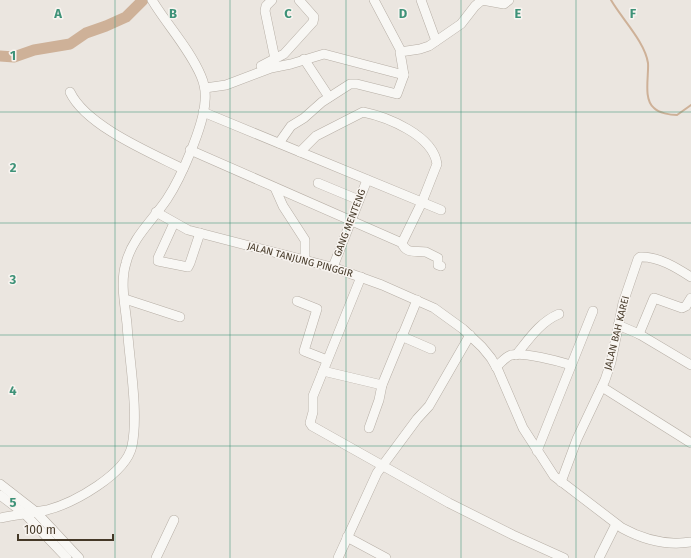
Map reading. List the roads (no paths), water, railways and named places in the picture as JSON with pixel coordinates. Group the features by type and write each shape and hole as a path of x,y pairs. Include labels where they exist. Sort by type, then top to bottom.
{"street":[{"path":"272,0 266,6 265,11 276,59"},
{"path":"204,86 236,76 276,59 294,45 313,22 314,17 299,0"},
{"path":"279,143 291,126 304,118 329,97 353,84 398,94 404,75 399,54 401,51 374,0"},
{"path":"421,0 436,41"},
{"path":"401,51 420,49 436,41 461,24 478,2 486,0 504,4 509,0"},
{"path":"0,518 36,512 68,502 101,483 117,470 129,452 133,431 133,398 125,299 125,264 135,243 178,181 203,112 205,102 204,86 196,66 154,3"},
{"path":"204,86 226,85 271,68 324,54 404,75"},
{"path":"304,59 329,97"},
{"path":"70,92 77,103 113,133 183,169"},
{"path":"203,112 441,210"},
{"path":"300,152 316,136 363,112 412,131 422,139 437,161 434,173 422,202 402,243"},
{"path":"190,150 402,243 408,250 424,252 438,258 438,265 441,266"},
{"name":"GANG MENTENG","path":"333,267 367,180"},
{"path":"318,183 359,200"},
{"path":"276,188 283,206 305,240 305,260"},
{"name":"JALAN TANJUNG PINGGIR","path":"156,212 174,223 200,234 333,267 361,277 434,308 470,335 482,347 496,367 523,428 548,468 561,482 616,524 634,535 660,542 690,542"},
{"path":"174,223 158,261 188,267 200,234"},
{"name":"JALAN BAH KAREI","path":"561,482 577,439 602,386 611,362 623,303 640,257 662,261 691,277"},
{"path":"361,277 312,399 313,412 310,422 312,426 500,529 564,558"},
{"path":"639,334 654,298 682,308 686,306 691,298"},
{"path":"125,299 180,317"},
{"path":"369,428 379,400 382,385 417,300"},
{"path":"297,302 317,309 304,351 328,360"},
{"path":"537,451 593,311"},
{"path":"516,355 538,328 548,319 559,314"},
{"path":"618,325 639,334 691,365"},
{"path":"338,558 371,484 382,465 417,419 429,406 470,335"},
{"path":"401,336 431,349"},
{"path":"496,367 506,358 516,355 554,359 571,365"},
{"path":"323,371 382,385"},
{"path":"602,386 691,443"},
{"path":"0,484 36,512 79,558"},
{"path":"0,495 25,514 67,558"},
{"path":"156,558 174,520"},
{"path":"599,558 616,524"},
{"path":"347,537 386,558"}],"waterway":[{"path":"0,56 14,57 34,50 70,44 86,33 126,17 143,0"},
{"path":"611,0 638,39 646,55 648,63 647,87 649,99 654,108 668,114 677,115 691,105"}]}
